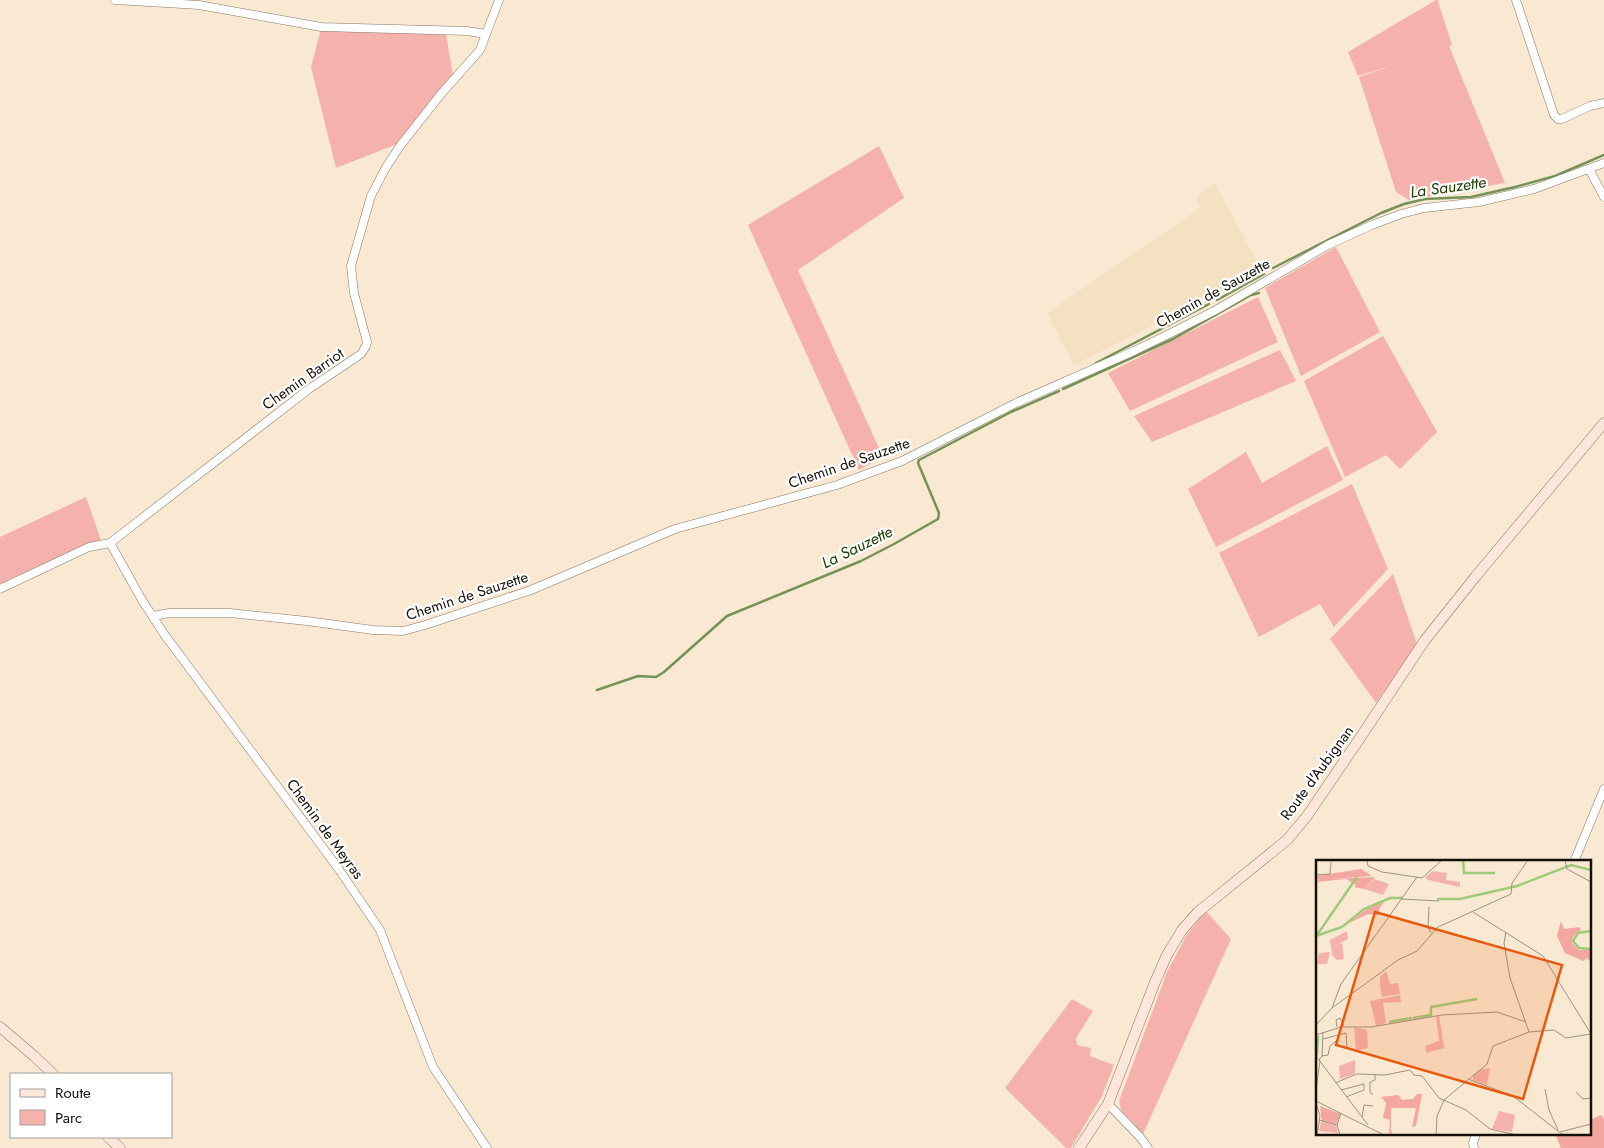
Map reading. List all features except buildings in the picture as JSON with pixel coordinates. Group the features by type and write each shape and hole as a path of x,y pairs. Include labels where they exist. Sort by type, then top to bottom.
{"street":[{"path":"115,0 199,5 321,27 468,31 486,34"},
{"name":"Chemin Barriot","path":"110,543 309,389 361,354 367,342 354,293 351,266 371,196 400,146 441,94 480,50 499,0"},
{"path":"1516,0 1554,115 1558,119 1562,119 1590,106 1604,103"},
{"name":"Chemin de Sauzette","path":"152,616 169,613 230,613 373,630 403,631 420,626 531,590 675,529 837,485 902,461 1016,403 1175,331 1216,310 1328,245 1372,225 1424,208 1479,202 1534,189 1604,163"},
{"path":"1589,169 1604,197"},
{"name":"Route d'Aubignan","path":"1079,1148 1108,1104 1167,954 1182,930 1198,912 1286,840 1307,816 1425,640 1604,423"},
{"path":"0,589 89,547 110,543"},
{"name":"Chemin de Meyras","path":"110,543 164,634 338,868 380,930 433,1067 487,1148"},
{"path":"1575,860 1604,789"},
{"path":"0,1027 51,1073"},
{"path":"1108,1104 1148,1148"},
{"path":"109,1138 120,1148"}],"shaded area":[{"path":"1215,183 1262,271 1074,365 1047,313 1200,208 1196,196"},
{"path":"1601,1115 1604,1119 1604,1148 1561,1148 1556,1136 1592,1136 1592,1119"}],"green space":[{"path":"1438,0 1452,45 1449,46 1505,183 1409,200 1396,192 1359,77 1393,65 1358,76 1348,52"},
{"path":"321,29 446,35 453,75 397,144 336,168 311,67"},
{"path":"879,146 904,198 798,270 883,457 859,470 748,225"},
{"path":"1336,247 1380,332 1301,376 1265,288"},
{"path":"1258,297 1278,342 1130,411 1108,373"},
{"path":"1383,336 1437,432 1400,469 1386,455 1345,477 1304,381"},
{"path":"1280,350 1296,381 1152,442 1134,416"},
{"path":"1327,446 1343,480 1216,547 1188,489 1246,452 1262,483"},
{"path":"1352,484 1388,569 1334,627 1320,604 1259,637 1219,553"},
{"path":"86,497 101,540 89,543 0,586 0,537"},
{"path":"1393,574 1417,644 1376,703 1330,639"},
{"path":"1206,911 1231,939 1143,1134 1121,1110 1119,1101 1167,972 1186,936"},
{"path":"1072,999 1093,1011 1076,1038 1077,1045 1091,1048 1090,1056 1114,1065 1102,1096 1071,1148 1066,1148 1005,1088"}],"waterway":[{"name":"La Sauzette","path":"1273,268 1381,213 1404,204 1425,199 1471,197 1515,187 1555,176 1604,155"},
{"name":"La Sauzette","path":"1217,300 1264,274"},
{"path":"1063,389 1173,339 1251,295 1259,293"},
{"name":"La Sauzette","path":"1096,363 1209,304"},
{"name":"La Sauzette","path":"597,690 638,676 656,677 727,616 861,561 938,519 939,513 918,463 919,460 1011,412 1059,391"}]}
